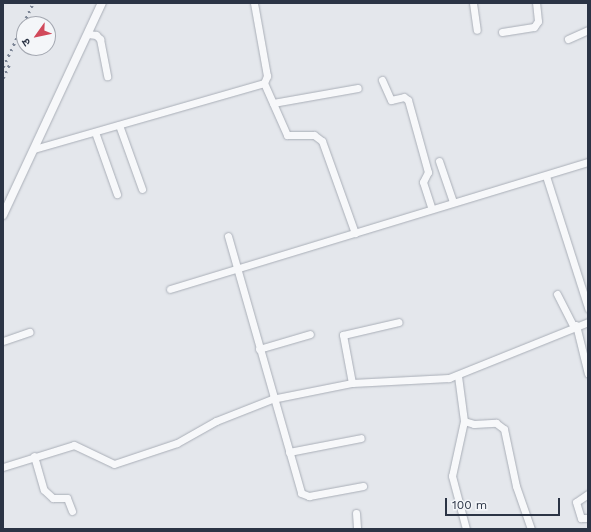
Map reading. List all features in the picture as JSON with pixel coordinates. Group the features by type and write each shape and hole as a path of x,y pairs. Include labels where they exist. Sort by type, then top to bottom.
{"street":[{"path":"3,215 102,3"},
{"path":"254,3 267,76 264,83 287,135 314,135 322,141 355,233"},
{"path":"473,3 477,30"},
{"path":"502,32 534,27 538,21 536,3"},
{"path":"568,39 588,30"},
{"path":"88,34 96,35 100,39 107,76"},
{"path":"382,80 391,100 404,97 408,100 428,172 423,182 432,209"},
{"path":"34,149 264,83"},
{"path":"273,103 358,88"},
{"path":"119,125 142,189"},
{"path":"95,132 117,194"},
{"path":"440,161 453,202"},
{"path":"170,288 238,269 453,202 546,176 588,162"},
{"path":"546,176 588,308"},
{"path":"228,236 272,399 301,493 306,497 363,486"},
{"path":"557,294 575,326 588,374"},
{"path":"352,383 342,335 399,322"},
{"path":"3,467 34,456 74,445 114,464 177,443 216,421 272,399 352,383 458,376 575,326 588,322"},
{"path":"3,341 29,332"},
{"path":"259,349 310,334"},
{"path":"458,376 464,421 452,476 466,529"},
{"path":"464,421 474,424 496,423 504,429 517,490 531,529"},
{"path":"289,452 361,438"},
{"path":"34,456 44,490 53,498 67,498 72,511"},
{"path":"588,494 576,502 581,518 588,518"},
{"path":"356,513 357,529"}],"railway":[{"path":"3,67 33,3"},
{"path":"3,78 10,63"}]}
